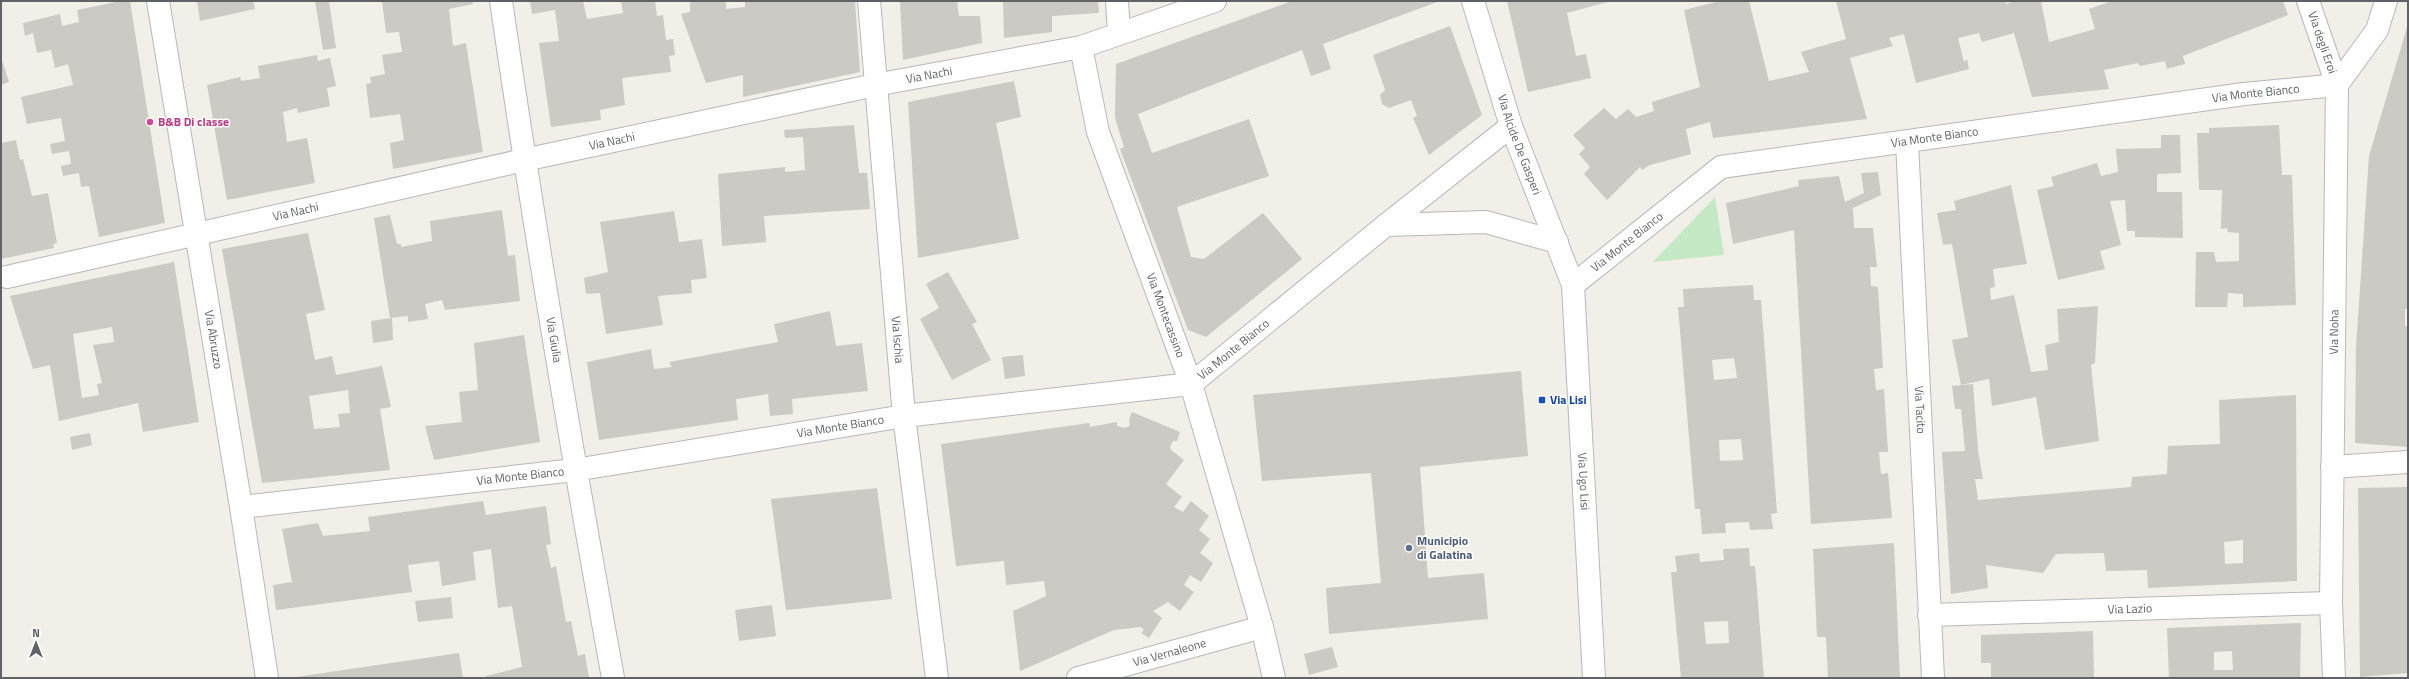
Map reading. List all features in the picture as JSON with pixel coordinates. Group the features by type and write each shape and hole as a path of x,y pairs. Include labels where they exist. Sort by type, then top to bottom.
{"street":[{"name":"Via Abruzzo","path":"158,1 241,507 266,678"},
{"name":"Via Giulia","path":"501,1 524,160 575,470 613,678"},
{"name":"Via Ischia","path":"869,1 904,416 937,678"},
{"path":"1117,1 1119,33"},
{"name":"Via Nachi","path":"7,277 524,160 875,85 1082,47 1215,1"},
{"name":"Via Alcide De Gasperi","path":"1473,1 1511,126 1573,285"},
{"name":"Via degli Eroi","path":"2308,1 2337,85"},
{"path":"2337,85 2377,30 2386,1"},
{"name":"Via Montecassino","path":"1082,47 1098,132 1191,384 1262,627 1274,678"},
{"name":"Via Monte Bianco","path":"1573,285 1721,167 2244,94 2337,85"},
{"name":"Via Noha","path":"2334,678 2331,603 2337,85"},
{"name":"Via Monte Bianco","path":"241,507 575,470 904,416 1191,384 1386,225 1511,126"},
{"name":"Via Tacito","path":"1907,142 1933,678"},
{"path":"1386,225 1486,222 1556,242"},
{"name":"Via Ugo Lisi","path":"1573,285 1594,678"},
{"path":"2332,467 2408,462"},
{"name":"Via Lazio","path":"1929,615 2331,603"},
{"name":"Via Vernaleone","path":"1078,678 1262,627"}],"green space":[{"path":"1715,197 1724,255 1653,262"}],"building":[{"path":"121,1 130,1 165,223 99,237 89,186 81,187 79,173 63,176 61,166 71,164 69,151 52,154 50,144 65,141 61,118 27,124 21,97 73,85 68,64 55,68 51,50 37,53 33,33 25,36 23,23 60,14 62,26 79,22 77,10"},
{"path":"197,1 253,1 255,9 200,21"},
{"path":"315,1 329,1 336,48 323,50"},
{"path":"382,1 472,1 473,4 449,9 453,46 466,43 483,152 393,169 390,143 404,140 400,114 370,118 366,84 371,83 370,77 385,74 382,55 402,52 399,32 386,33"},
{"path":"530,1 583,1 587,19 623,13 621,1 655,1 657,16 663,15 666,40 673,39 675,55 669,56 671,72 622,78 625,105 600,110 601,120 551,127 539,43 559,41 555,10 532,14"},
{"path":"690,1 726,1 726,9 745,7 745,1 855,1 860,72 743,97 743,75 706,83 681,14 690,12"},
{"path":"900,1 957,1 959,16 980,16 982,43 903,60"},
{"path":"1003,1 1098,1 1099,13 1052,16 1052,32 1004,38"},
{"path":"1292,1 1440,1 1323,44 1331,69 1311,76 1302,50 1138,114 1152,153 1249,119 1269,176 1177,207 1191,257 1204,259 1263,213 1302,259 1206,337 1188,330 1120,149 1124,147 1115,118 1116,64"},
{"path":"1507,1 1611,1 1567,13 1576,56 1586,54 1591,78 1528,92"},
{"path":"1720,1 1749,1 1769,81 1809,72 1801,52 1846,39 1836,1 2005,1 2006,4 2014,1 2041,1 2049,42 2095,29 2089,9 2112,1 2283,1 2288,15 2183,56 2185,64 2167,69 2165,61 2140,66 2138,63 2104,70 2109,89 2032,97 2014,33 1982,42 1979,33 1958,38 1964,62 1967,59 1969,69 1916,83 1904,34 1889,38 1893,46 1850,58 1867,119 1713,138 1710,122 1686,129 1691,154 1650,165 1642,170 1640,167 1607,200 1584,174 1590,167 1579,154 1585,148 1573,135 1604,108 1616,119 1628,109 1636,117 1654,111 1652,102 1700,87 1684,10"},
{"path":"2408,24 2408,309 2405,309 2405,326 2408,326 2408,447 2355,443 2356,347 2369,156"},
{"path":"1450,26 1482,115 1429,155 1413,118 1417,116 1411,100 1389,108 1382,104 1380,95 1385,90 1373,55"},
{"path":"317,55 318,61 330,58 336,86 327,88 330,106 298,113 297,108 283,112 287,142 307,138 315,183 227,200 207,85 240,77 241,81 260,78 258,66"},
{"path":"1,57 9,82 1,85"},
{"path":"1014,81 1021,117 996,123 1019,239 918,258 908,102"},
{"path":"854,125 859,173 867,173 870,209 764,216 766,242 722,246 718,174 785,167 785,172 805,170 803,137 785,138 784,130"},
{"path":"2279,125 2282,175 2292,175 2296,305 2243,307 2243,294 2228,293 2227,307 2195,307 2196,252 2214,252 2216,262 2239,261 2239,233 2228,232 2227,228 2221,229 2222,190 2199,190 2197,133 2209,133 2209,128"},
{"path":"2161,135 2180,135 2181,173 2157,174 2157,192 2182,192 2183,238 2135,237 2135,231 2127,231 2125,200 2110,201 2121,245 2100,251 2105,269 2058,280 2037,190 2054,186 2051,177 2097,163 2101,176 2118,172 2116,149 2161,148"},
{"path":"16,140 20,160 23,159 32,196 48,193 57,243 53,244 54,248 1,259 1,143"},
{"path":"1878,172 1881,195 1853,208 1854,228 1873,228 1877,267 1870,267 1871,286 1878,287 1883,368 1874,369 1876,390 1884,389 1888,452 1879,452 1881,474 1888,473 1892,518 1811,524 1794,230 1733,244 1726,203 1799,186 1798,180 1839,176 1845,202 1864,193 1861,173"},
{"path":"2011,185 2027,264 1993,269 1995,287 1990,288 1991,300 2014,295 2031,372 2048,370 2045,345 2059,342 2057,309 2098,306 2095,363 2091,365 2099,441 2045,450 2036,397 1992,406 1989,379 1961,385 1952,340 1968,337 1952,244 1943,245 1937,213 1956,210 1954,201"},
{"path":"502,210 508,256 515,255 520,301 445,310 442,300 425,304 428,319 408,322 408,316 390,318 374,218 390,215 397,244 401,244 401,247 432,241 430,221"},
{"path":"674,211 679,242 702,239 707,278 691,280 692,293 658,296 663,325 606,334 600,293 586,294 584,278 608,272 600,222"},
{"path":"308,233 325,310 306,314 315,360 332,356 336,375 382,366 391,407 380,409 390,470 262,483 222,249","holes":["348,390 350,413 338,414 340,427 314,429 309,396"]},
{"path":"174,262 199,422 143,432 138,403 59,421 50,365 33,369 10,296","holes":["112,327 114,342 93,345 102,383 97,384 99,395 82,398 73,334"]},
{"path":"948,272 977,322 972,324 991,360 952,380 920,319 939,308 926,284"},
{"path":"1753,285 1754,300 1761,300 1777,513 1771,514 1773,529 1750,530 1749,522 1725,523 1726,533 1702,534 1700,509 1695,509 1678,307 1684,307 1683,289","holes":["1734,358 1737,378 1714,380 1712,360","1741,439 1743,460 1720,461 1719,440"]},
{"path":"830,311 836,346 862,343 868,391 792,399 793,414 770,416 768,394 736,399 738,420 599,440 587,362 651,349 654,369 672,367 669,362 778,342 774,324"},
{"path":"392,318 393,340 373,343 371,321"},
{"path":"524,335 540,442 434,460 425,426 462,422 459,392 478,390 474,343"},
{"path":"1023,355 1025,376 1005,379 1002,357"},
{"path":"1521,371 1528,456 1420,467 1428,578 1484,573 1488,619 1329,634 1326,588 1381,583 1371,473 1262,481 1253,395"},
{"path":"1973,384 1978,450 1983,479 1975,479 1978,500 2131,487 2132,477 2167,474 2168,446 2220,444 2219,400 2296,395 2297,581 2148,588 2147,570 2106,571 2104,553 2056,554 2043,573 1986,565 1988,588 1951,594 1942,452 1965,451 1961,409 1955,409 1952,386","holes":["2243,540 2243,563 2225,564 2224,542"]},
{"path":"1132,412 1180,432 1177,441 1173,441 1170,447 1171,450 1184,460 1166,484 1182,497 1174,507 1183,512 1191,501 1209,516 1199,530 1210,539 1200,553 1213,563 1201,582 1190,575 1184,585 1194,592 1180,611 1168,602 1153,611 1162,618 1149,638 1141,633 1144,630 1141,627 1114,630 1020,671 1013,611 1046,596 1044,581 1006,585 1004,561 956,566 941,444 1089,423 1090,427 1117,422 1117,426 1124,428 1130,426 1129,420"},
{"path":"90,433 92,445 72,450 70,437"},
{"path":"2408,487 2408,673 2360,677 2358,488"},
{"path":"877,488 892,599 786,610 771,499"},
{"path":"483,501 486,515 546,506 551,544 546,545 551,568 556,566 566,622 571,621 578,656 585,654 589,678 486,678 486,676 522,667 512,606 498,608 491,549 473,552 476,580 442,586 439,561 408,565 412,592 276,610 273,585 292,582 282,529 318,523 323,536 370,531 368,517"},
{"path":"1894,543 1900,678 1828,678 1826,637 1817,637 1813,549"},
{"path":"1749,548 1750,566 1755,566 1764,678 1681,678 1671,572 1677,572 1675,556 1699,553 1700,562 1724,560 1723,549","holes":["1728,621 1729,643 1706,644 1704,622"]},
{"path":"451,597 453,618 418,622 415,601"},
{"path":"772,605 776,636 739,641 735,610"},
{"path":"2301,623 2300,678 2169,678 2167,628","holes":["2232,651 2233,670 2214,670 2214,652"]},
{"path":"2093,631 2094,678 1991,678 1991,663 1981,663 1981,635"},
{"path":"1332,647 1338,667 1309,675 1304,654"},
{"path":"459,653 463,678 296,678 296,677"}],"place":[{"name":"B&B Di classe","path":"150,122"},
{"name":"Via Lisi","path":"1542,400"},
{"name":"Municipio di Galatina","path":"1409,548"}]}
